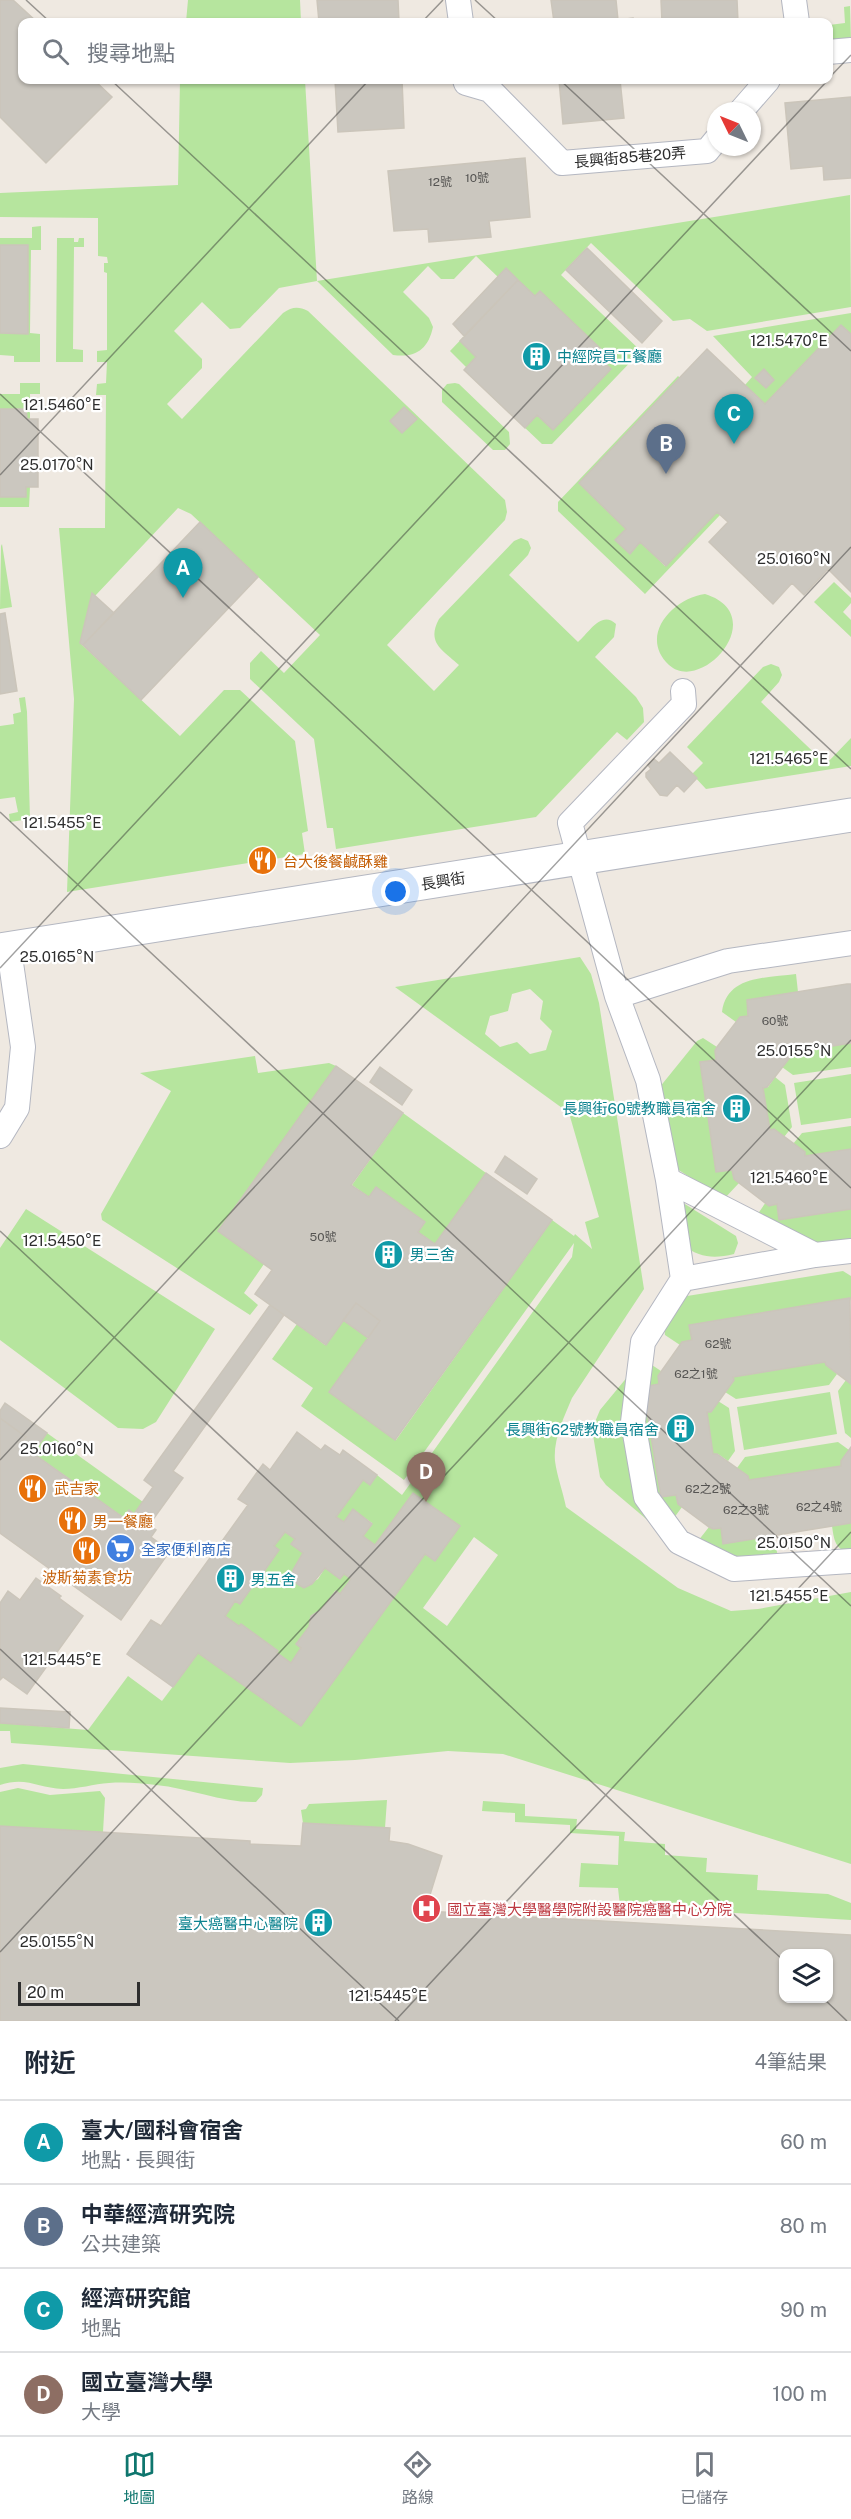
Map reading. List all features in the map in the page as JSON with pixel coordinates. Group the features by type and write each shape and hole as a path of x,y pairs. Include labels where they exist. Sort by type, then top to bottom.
{"street":[{"name":"長興街","path":"4,949 851,815"}],"lane":[{"path":"458,0 460,18"},
{"path":"794,0 796,18"},
{"path":"833,52 851,50"},
{"name":"長興街85巷20弄","path":"469,84 490,90 562,163 707,150"},
{"path":"749,102 765,84"},
{"path":"683,691 684,704 570,823 618,996 648,1080 668,1180 683,1279 644,1342 633,1422 646,1497 679,1542 734,1569 851,1561"},
{"path":"618,996 728,961 851,943"},
{"path":"0,1136 17,1108 23,1047 4,949"},
{"path":"668,1180 815,1255"},
{"path":"683,1279 815,1255 851,1251"}],"green space":[{"path":"188,0 300,0 301,18 186,18"},
{"path":"850,6 851,42 833,43 833,24 845,23 844,7"},
{"path":"180,84 305,84 317,281 279,288 240,328 230,329 202,302 174,331 202,359 202,368 167,404 182,419 283,313 289,309 301,308 308,311 505,500 507,512 505,520 387,645 434,691 459,665 442,650 435,640 435,627 439,619 514,541 521,538 528,541 531,548 528,555 509,575 578,642 600,621 611,620 616,624 614,637 595,657 636,697 643,708 644,722 627,740 617,732 536,817 336,849 333,828 327,828 314,739 250,679 250,663 261,651 284,673 320,635 191,514 178,508 95,596 92,594 80,643 180,736 224,690 240,690 295,741 308,831 302,833 305,854 67,892 74,699 59,528 105,528 106,395 96,395 97,384 106,383 107,362 97,362 97,351 107,350 107,273 104,272 104,263 108,263 107,257 98,256 98,218 0,217 0,193 178,185"},
{"path":"850,195 851,307 707,331 690,319 673,321 591,243 561,275 641,351 552,444 542,444 464,370 466,367 450,351 518,280 506,269 498,277 476,256 454,279 441,279 428,266 403,292 429,318 433,327 431,335 419,351 401,356 393,355 317,281"},
{"path":"41,226 41,250 31,250 30,333 40,334 40,362 14,362 14,356 0,355 0,333 28,333 28,246 0,245 0,238 32,238 32,227"},
{"path":"57,238 74,238 74,242 78,242 79,238 84,238 84,247 74,247 73,349 83,350 83,362 56,362"},
{"path":"851,313 851,334 841,325 765,404 745,385 752,377 713,336"},
{"path":"678,376 680,378 580,483 665,566 717,512 720,515 645,594 558,511 558,502"},
{"path":"20,383 40,383 40,394 30,394 30,419 27,419 26,409 0,409 0,394 20,394"},
{"path":"447,384 459,384 509,432 510,444 505,450 493,450 442,402 442,390"},
{"path":"30,487 29,507 0,507 0,497"},
{"path":"2,544 12,607 0,609 1,546"},
{"path":"834,582 851,598 851,603 843,612 851,620 851,637 814,602"},
{"path":"705,594 724,604 732,618 732,634 724,649 713,661 698,670 683,671 669,665 660,654 657,642 658,631 663,620 671,611 693,597"},
{"path":"771,664 779,667 782,675 779,682 761,702 826,764 851,738 851,766 706,789 692,774 703,763 687,747 763,667"},
{"path":"25,697 30,819 10,822 9,814 18,812 15,797 0,799 0,726 14,724 13,714 21,712 19,698"},
{"path":"580,957 591,974 599,1003 644,1289 572,1398 557,1437 555,1461 566,1507 678,1588 731,1611 758,1609 851,1592 851,1864 503,1754 448,1751 355,1760 290,1763 11,1743 10,1731 0,1731 0,1723 88,1730 128,1676 162,1701 198,1653 301,1726 425,1554 435,1561 413,1494 375,1545 363,1536 372,1523 353,1510 344,1522 336,1517 363,1480 370,1484 377,1475 402,1495 572,1257 574,1243 404,1480 301,1406 313,1388 272,1359 297,1324 325,1345 343,1320 368,1338 330,1392 396,1440 552,1220 574,1236 575,1234 592,1249 585,1222 599,1217 569,1113 395,987","holes":["530,989 543,1001 540,1019 552,1031 546,1050 530,1054 517,1042 500,1047 485,1034 490,1016 508,1011 512,994","474,1537 498,1555 447,1626 423,1608"]},
{"path":"796,974 798,992 747,1000 748,1016 740,1017 736,1022 722,1012 725,1000 740,985 761,978"},
{"path":"703,1038 717,1047 716,1060 700,1062 716,1172 732,1170 734,1179 739,1183 724,1199 663,1160 659,1088 697,1041"},
{"path":"851,1043 851,1067 793,1075 782,1067 790,1053"},
{"path":"255,1056 258,1073 329,1063 336,1066 218,1231 264,1264 244,1293 258,1305 250,1315 102,1220 101,1214 171,1091 140,1073"},
{"path":"851,1074 851,1118 801,1125 794,1083"},
{"path":"775,1077 785,1085 792,1127 784,1137 770,1130 763,1088 768,1087"},
{"path":"403,1113 486,1173 435,1244 418,1232 425,1222 376,1187 369,1197 352,1185"},
{"path":"851,1126 851,1149 805,1156 793,1144 802,1133"},
{"path":"680,1201 736,1236 738,1243 734,1254 720,1257 707,1256 695,1253 683,1245"},
{"path":"766,1202 769,1206 777,1204 779,1220 851,1209 851,1239 809,1245 755,1218"},
{"path":"26,1209 215,1329 156,1422 143,1429 118,1428 0,1340 0,1248"},
{"path":"843,1271 851,1276 851,1302 850,1298 690,1325 692,1340 680,1345 665,1335 664,1326 681,1300 687,1296"},
{"path":"646,1361 661,1371 658,1376 659,1384 643,1387 661,1497 676,1495 678,1504 682,1507 671,1522 658,1529 606,1485 600,1477 592,1429 600,1410 633,1370"},
{"path":"825,1362 837,1374 829,1385 736,1399 725,1392 733,1377"},
{"path":"846,1380 851,1384 851,1438 845,1433 838,1391"},
{"path":"830,1392 837,1434 744,1450 737,1407"},
{"path":"718,1401 729,1408 735,1451 728,1461 718,1454 713,1454 707,1412 711,1412"},
{"path":"47,1433 143,1502 134,1514 124,1518 33,1453"},
{"path":"838,1442 849,1450 841,1461 841,1466 749,1480 748,1476 737,1468 745,1457"},
{"path":"851,1523 851,1553 838,1547 832,1526"},
{"path":"709,1527 721,1528 723,1544 774,1535 778,1558 758,1568 698,1541"},
{"path":"285,1532 295,1539 291,1544 303,1553 293,1570 292,1578 304,1587 318,1579 325,1568 340,1579 344,1574 351,1579 340,1594 335,1591 321,1610 311,1616 309,1627 297,1644 301,1648 291,1663 241,1624 239,1626 225,1616 235,1601 240,1604 252,1587 258,1587 264,1582 265,1570 274,1546"},
{"path":"23,1764 263,1788 262,1795 256,1802 244,1802 138,1783 109,1783 63,1789 25,1782 0,1785 0,1768"},
{"path":"18,1788 50,1795 100,1791 105,1798 103,1832 0,1895 0,1792"},
{"path":"387,1800 385,1828 303,1823 301,1810 306,1809 309,1804"},
{"path":"483,1801 525,1804 525,1816 577,1819 576,1829 625,1832 624,1841 665,1844 665,1855 707,1858 706,1872 758,1875 757,1890 828,1894 851,1903 851,1920 620,1906 618,1888 579,1887 581,1863 618,1865 619,1836 570,1833 570,1825 515,1822 515,1813 482,1811"}],"building":[{"path":"0,0 13,0 33,18 18,18 18,84 98,84 112,97 46,163 0,117"},
{"path":"317,0 398,0 399,18 319,18"},
{"path":"551,0 616,0 618,18 553,18"},
{"path":"661,0 737,0 738,18 662,18"},
{"path":"335,84 402,84 404,128 338,132"},
{"path":"559,84 620,84 624,118 563,124"},
{"path":"851,97 851,178 824,180 823,166 791,169 785,103"},
{"path":"525,158 530,217 489,221 491,237 429,242 428,229 394,231 388,171"},
{"path":"0,245 28,245 28,334 0,333"},
{"path":"587,248 662,321 642,343 566,270"},
{"path":"506,268 518,280 464,336 453,324"},
{"name":"中經院員工餐廳","path":"518,280 535,296 540,291 601,349 596,355 611,369 553,430 537,415 525,428 464,370 476,357 460,341"},
{"path":"841,325 851,334 851,592 828,569 804,595 792,583 773,604 709,542 728,522 717,512 666,566 640,542 630,554 615,540 626,529 579,483 707,349 765,404"},
{"path":"764,369 774,380 766,388 755,378"},
{"path":"404,407 417,419 402,433 390,421"},
{"path":"0,409 26,409 27,419 38,419 38,487 26,487 26,497 0,497"},
{"path":"200,522 258,577 141,700 83,645"},
{"path":"92,593 114,613 83,645 80,643"},
{"path":"5,613 17,691 0,694 0,614"},
{"path":"670,752 697,778 684,792 677,785 667,796 660,795 646,777 646,773 651,769 648,765 654,759 659,763"},
{"name":"長興街60號教職員宿舍","path":"851,984 851,1043 790,1053 791,1056 767,1087 763,1088 770,1130 774,1129 805,1152 805,1156 851,1149 851,1209 779,1220 777,1204 769,1206 734,1179 732,1170 716,1172 700,1062 716,1060 717,1047 740,1017 748,1016 747,1000"},
{"name":"男三舍","path":"336,1066 403,1113 351,1185 369,1197 376,1187 425,1222 418,1232 435,1244 486,1173 552,1220 395,1440 329,1392 380,1321 356,1303 326,1345 255,1294 272,1270 218,1231"},
{"path":"380,1067 412,1090 402,1105 370,1082"},
{"path":"505,1156 537,1179 527,1194 495,1172"},
{"name":"長興街62號教職員宿舍","path":"850,1298 851,1384 825,1362 733,1377 734,1380 711,1412 707,1412 713,1454 717,1454 748,1476 749,1480 841,1466 841,1461 851,1447 851,1523 723,1544 721,1528 709,1527 678,1504 676,1495 661,1497 643,1387 659,1384 658,1376 682,1342 692,1340 689,1325"},
{"path":"356,1303 380,1321 368,1338 343,1320"},
{"path":"270,1305 284,1315 173,1471 183,1478 149,1525 134,1514 153,1487 144,1480"},
{"path":"5,1403 47,1433 33,1453 20,1444 26,1437 0,1418 0,1411"},
{"name":"男一餐廳","path":"0,1418 26,1437 20,1444 124,1518 129,1510 156,1530 151,1537 170,1551 121,1620 0,1533"},
{"name":"男五舍","path":"297,1432 321,1450 325,1445 340,1455 343,1450 377,1475 370,1485 363,1480 336,1517 344,1522 353,1509 372,1524 363,1536 375,1545 413,1493 460,1526 435,1561 425,1554 301,1726 198,1653 173,1687 127,1654 151,1620 161,1626 248,1505 238,1499 263,1464 270,1470","holes":["285,1532 295,1539 291,1544 303,1553 293,1570 292,1578 297,1584 304,1588 312,1584 325,1568 340,1579 344,1574 351,1579 340,1594 336,1591 321,1610 311,1616 309,1627 296,1644 301,1648 291,1663 241,1624 239,1626 225,1616 235,1601 240,1604 252,1587 258,1587 264,1582 265,1570 279,1550 274,1546"]},
{"path":"36,1578 83,1616 27,1694 3,1677 0,1680 0,1603 8,1591 20,1600"},
{"path":"0,1708 70,1712 69,1728 0,1723"},
{"name":"臺大癌醫中心醫院","path":"303,1823 390,1828 389,1841 408,1844 442,1856 425,1911 851,1935 851,2021 0,2021 0,1826 250,1841 250,1844 301,1846"}],"place":[{"name":"中經院員工餐廳","path":"536,356"},
{"name":"經濟研究館","path":"734,444"},
{"name":"中華經濟研究院","path":"666,474"},
{"name":"臺大/國科會宿舍","path":"183,598"},
{"name":"台大後餐鹹酥雞","path":"262,861"},
{"name":"長興街60號教職員宿舍","path":"737,1108"},
{"name":"男三舍","path":"389,1254"},
{"name":"長興街62號教職員宿舍","path":"680,1429"},
{"name":"武吉家","path":"33,1488"},
{"name":"國立臺灣大學","path":"426,1502"},
{"name":"男一餐廳","path":"72,1521"},
{"name":"全家便利商店","path":"120,1549"},
{"name":"波斯菊素食坊","path":"87,1550"},
{"name":"男五舍","path":"230,1579"},
{"name":"國立臺灣大學醫學院附設醫院癌醫中心分院","path":"426,1909"},
{"name":"臺大癌醫中心醫院","path":"319,1923"}]}
